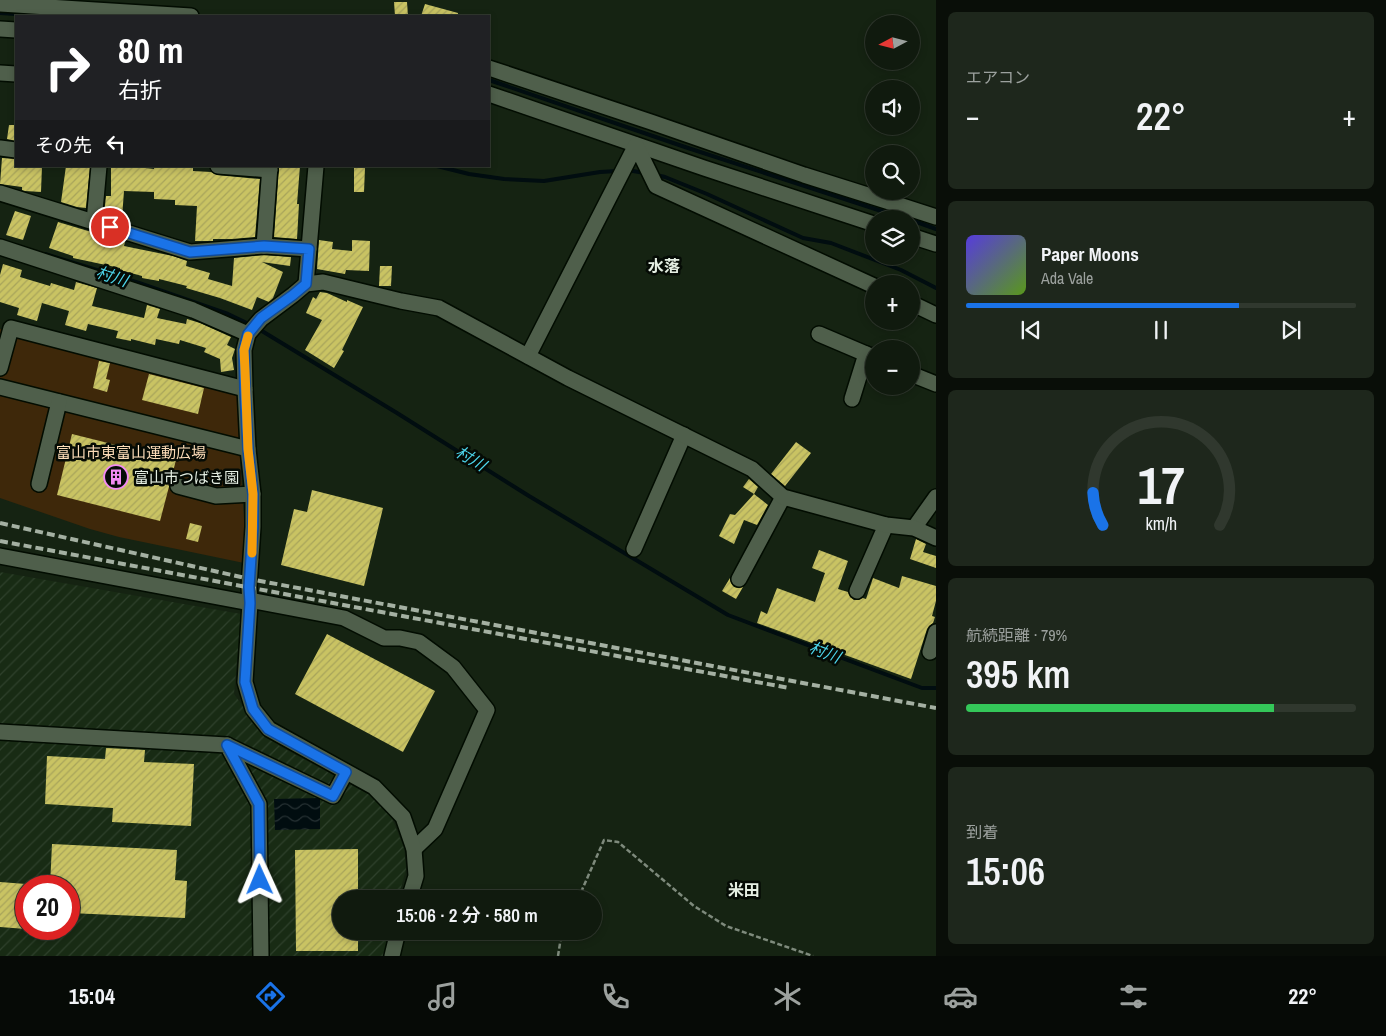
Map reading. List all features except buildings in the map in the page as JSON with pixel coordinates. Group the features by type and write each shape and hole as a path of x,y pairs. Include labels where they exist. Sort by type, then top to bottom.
{"street":[{"path":"0,4 175,15"},
{"path":"0,29 15,30"},
{"path":"490,68 804,176 936,217"},
{"path":"0,73 15,74"},
{"path":"490,94 865,221"},
{"path":"636,145 656,186 865,282"},
{"path":"528,356 636,145"},
{"path":"0,148 15,150"},
{"path":"94,222 99,167"},
{"path":"244,167 270,168 264,246"},
{"path":"306,284 316,167"},
{"path":"0,193 190,252 264,246 309,249"},
{"path":"920,239 936,244"},
{"path":"0,247 192,310 248,333"},
{"path":"412,890 416,876 414,849 403,817 374,787 268,729 253,709 245,682 250,602 253,494 248,449 244,350 248,333 259,320 306,284 323,282 439,308 568,378 752,469 783,497 886,525 914,528 936,538"},
{"path":"920,307 936,315"},
{"path":"0,368 6,326 245,389"},
{"path":"819,334 865,354"},
{"path":"852,399 865,368"},
{"path":"920,378 936,384"},
{"path":"0,387 248,449"},
{"path":"39,484 59,402"},
{"path":"634,549 684,435"},
{"path":"178,486 216,496 253,494"},
{"path":"739,579 783,497"},
{"path":"914,528 936,497"},
{"path":"857,591 886,525"},
{"path":"0,556 344,618 384,638 400,638 419,642 452,667 487,710 435,828 414,849"},
{"path":"930,652 936,632"},
{"path":"0,732 227,745 333,796 346,772"},
{"path":"227,745 259,804 262,956"},
{"path":"392,956 396,940"}],"path":[{"path":"582,890 604,840 618,842 694,906 726,926 813,956"},
{"path":"558,956 561,940"}],"shaded area":[{"path":"0,572 241,614 234,694 258,727 281,747 370,795 391,816 404,848 406,869 400,890 332,890 332,940 387,940 383,956 0,956"}],"green space":[{"name":"富山市東富山運動広場","path":"0,329 238,391 244,519 244,563 119,537 0,498"}],"water":[{"path":"320,798 320,829 275,830 274,799"}],"waterway":[{"path":"0,13 31,15"},
{"path":"490,80 878,210"},
{"path":"441,167 469,174 504,179 544,181 617,171"},
{"path":"627,170 645,173"},
{"path":"656,175 707,194 803,238 831,243 901,270 936,288"},
{"path":"920,223 936,229"},
{"name":"村川","path":"45,254 139,283 228,314 251,325"},
{"name":"村川","path":"257,328 529,496 728,615 922,688 936,688"}],"railway":[{"path":"0,523 250,579 936,708"},
{"path":"0,541 789,688"}],"slow traffic":[{"path":"248,336 244,350 248,449 253,494 252,553"}],"place":[{"name":"富山市つばき園","path":"116,477"}],"district":[{"name":"水落","path":"664,266"},
{"name":"米田","path":"744,890"}],"route":[{"path":"110,227 190,252 264,246 309,249 306,284 261,318 248,334 244,350 248,449 253,494 250,603 245,682 253,709 268,729 346,772 333,796 227,745 259,804 260,880"}]}
